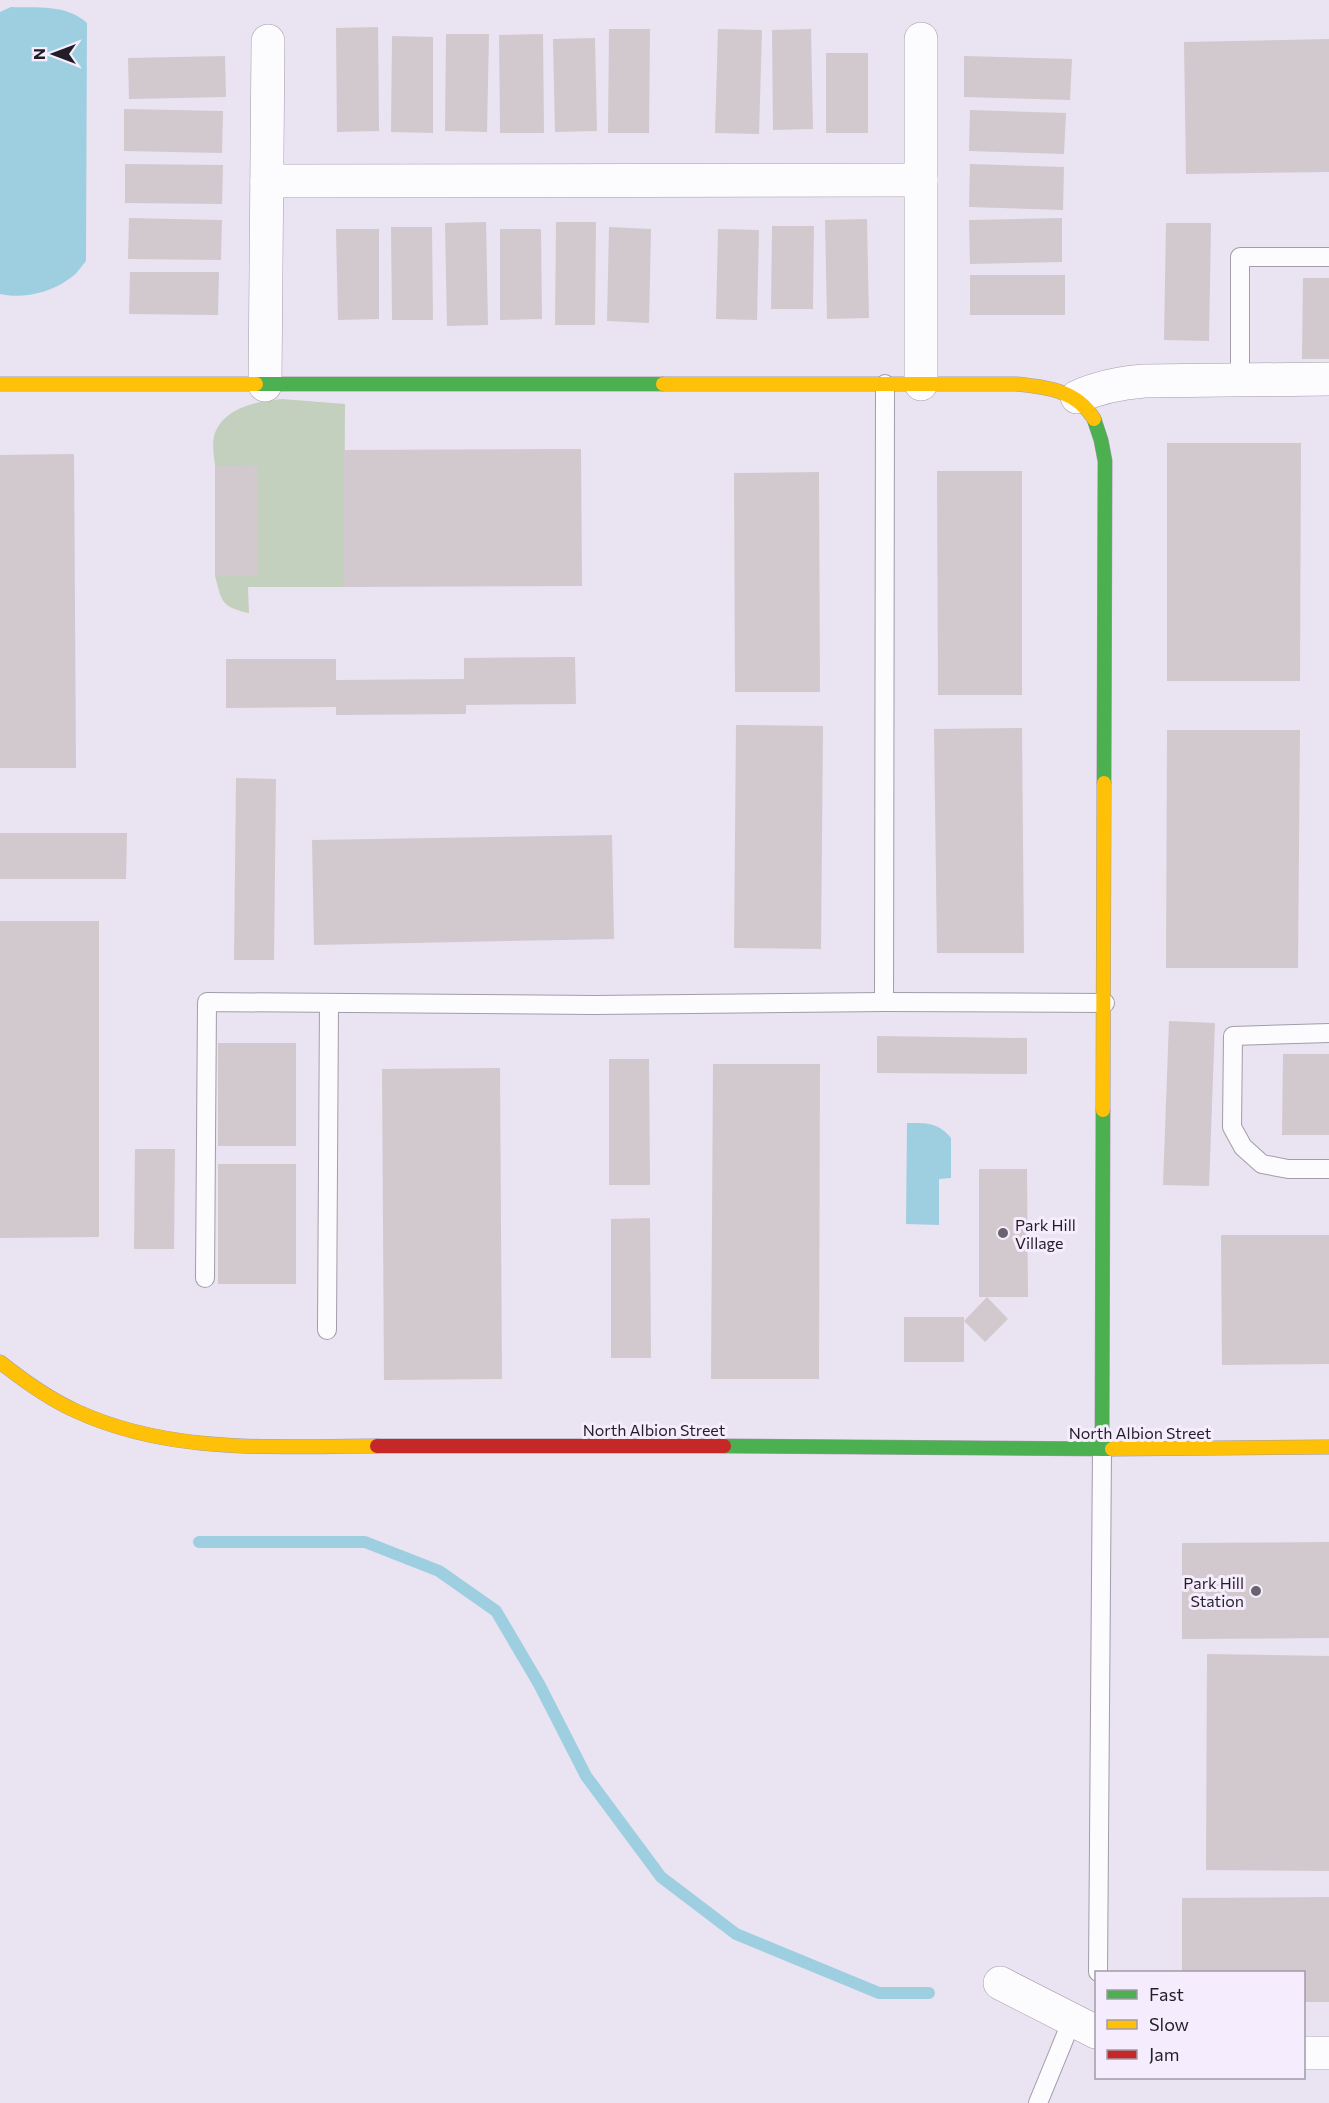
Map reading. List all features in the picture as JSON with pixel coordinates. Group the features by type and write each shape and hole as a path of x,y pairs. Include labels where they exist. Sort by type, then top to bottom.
{"street":[{"path":"921,39 921,384"},
{"path":"265,385 268,40"},
{"path":"267,181 921,180"},
{"path":"1077,397 1095,389 1144,381 1329,380"},
{"path":"0,384 921,384 1037,386 1060,390 1077,397 1090,410 1098,423 1105,460 1102,1449"},
{"name":"North Albion Street","path":"0,1362 47,1397 81,1415 160,1439 214,1446 1102,1449 1329,1447"},
{"path":"1000,1983 1084,2026"},
{"path":"1305,2053 1329,2053"}],"lane":[{"path":"1240,380 1240,257 1329,257"},
{"path":"884,1002 885,384"},
{"path":"205,1278 207,1002 594,1005 884,1002 1105,1003"},
{"path":"327,1330 328,1003"},
{"path":"1329,1033 1233,1035 1232,1127 1243,1147 1262,1164 1288,1169 1329,1169"},
{"path":"1098,1971 1102,1449"},
{"path":"1038,2103 1084,2026"}],"green space":[{"path":"282,399 345,404 344,587 248,587 249,613 228,606 224,602 215,576 257,576 257,466 215,466 213,440 218,426 232,413 251,404"}],"water":[{"path":"11,7 61,10 87,23 86,261 74,275 61,284 36,294 17,296 0,294 0,12"},
{"path":"907,1123 936,1126 951,1138 951,1178 939,1179 939,1225 906,1224"}],"building":[{"path":"378,27 379,131 337,132 336,28"},
{"path":"609,29 650,29 649,133 608,133"},
{"path":"718,29 762,30 759,134 715,133"},
{"path":"811,29 813,129 773,130 772,30"},
{"path":"446,34 489,34 487,132 445,131"},
{"path":"543,34 544,133 500,133 499,35"},
{"path":"392,36 433,37 433,133 391,132"},
{"path":"595,38 597,131 555,132 553,39"},
{"path":"1329,39 1329,172 1186,174 1184,42"},
{"path":"826,53 868,53 868,133 826,133"},
{"path":"225,56 226,97 129,99 128,58"},
{"path":"964,56 1072,59 1070,100 964,97"},
{"path":"124,109 223,111 222,153 124,151"},
{"path":"970,110 1066,113 1064,154 969,151"},
{"path":"125,164 223,165 222,204 125,203"},
{"path":"970,164 1064,167 1063,210 969,207"},
{"path":"129,218 222,220 221,260 128,259"},
{"path":"1062,218 1062,262 970,264 969,220"},
{"path":"867,219 869,318 827,319 825,220"},
{"path":"486,222 488,325 447,326 445,223"},
{"path":"556,222 596,222 595,325 555,325"},
{"path":"1166,223 1211,223 1209,341 1164,340"},
{"path":"772,226 814,226 813,309 771,309"},
{"path":"391,227 432,227 433,320 392,320"},
{"path":"609,227 651,229 649,323 607,321"},
{"path":"336,229 379,229 379,319 338,320"},
{"path":"500,229 541,229 542,319 500,320"},
{"path":"718,229 759,230 757,320 716,319"},
{"path":"130,272 219,272 218,315 129,314"},
{"path":"970,275 1065,275 1065,315 970,315"},
{"path":"1303,278 1329,278 1329,359 1302,359"},
{"path":"1167,443 1301,443 1300,681 1167,681"},
{"path":"581,449 582,586 344,587 344,450"},
{"path":"74,454 76,768 0,768 0,455"},
{"path":"257,465 257,576 215,576 215,466"},
{"path":"937,471 1022,471 1022,695 938,695"},
{"path":"819,472 820,692 735,692 734,473"},
{"path":"575,657 576,704 466,705 466,714 336,715 336,707 226,708 226,659 336,659 336,680 464,679 464,658"},
{"path":"736,725 823,726 821,949 734,948"},
{"path":"1022,728 1024,953 937,953 934,729"},
{"path":"1167,730 1300,730 1298,968 1166,968"},
{"path":"236,778 276,779 274,960 234,960"},
{"path":"0,833 127,833 126,879 0,879"},
{"path":"612,835 614,939 314,945 312,840"},
{"path":"0,921 99,921 99,1237 0,1238"},
{"path":"1169,1021 1215,1023 1209,1186 1163,1185"},
{"path":"877,1036 1027,1038 1027,1074 877,1073"},
{"path":"218,1043 296,1043 296,1146 218,1146"},
{"path":"1283,1054 1329,1054 1329,1135 1282,1135"},
{"path":"609,1059 649,1059 650,1185 609,1185"},
{"path":"713,1064 820,1064 819,1379 711,1379"},
{"path":"500,1068 502,1379 384,1380 382,1069"},
{"path":"135,1149 175,1149 174,1249 134,1249"},
{"path":"218,1164 296,1164 296,1284 218,1284"},
{"name":"Park Hill Village","path":"979,1169 1027,1169 1028,1297 979,1297"},
{"path":"650,1218 651,1358 611,1358 611,1219"},
{"path":"1221,1235 1329,1235 1329,1364 1222,1365"},
{"path":"987,1297 1008,1319 985,1342 964,1321"},
{"path":"904,1317 964,1317 964,1362 904,1362"},
{"name":"Park Hill Station","path":"1329,1542 1329,1638 1182,1639 1182,1543"},
{"path":"1207,1654 1329,1656 1329,1871 1206,1870"},
{"path":"1329,1897 1329,2002 1305,2002 1305,1971 1182,1971 1182,1898"}],"waterway":[{"path":"199,1542 365,1542 439,1571 496,1611 539,1684 586,1776 661,1877 736,1934 879,1993 929,1993"}],"traffic: fast":[{"path":"256,384 663,384"},
{"path":"1094,419 1105,461 1104,783"},
{"path":"1102,1449 1103,1110"},
{"path":"724,1446 1112,1449"}],"traffic: slow":[{"path":"0,384 256,384"},
{"path":"663,384 1016,384 1049,389 1070,396 1087,409 1094,419"},
{"path":"1103,1110 1104,783"},
{"path":"0,1362 37,1389 76,1411 112,1425 149,1435 186,1441 262,1447 377,1446"},
{"path":"1112,1449 1329,1447"}],"traffic: jam":[{"path":"377,1446 724,1446"}],"place":[{"name":"Park Hill Village","path":"1003,1233"},
{"name":"Park Hill Station","path":"1256,1591"}]}
